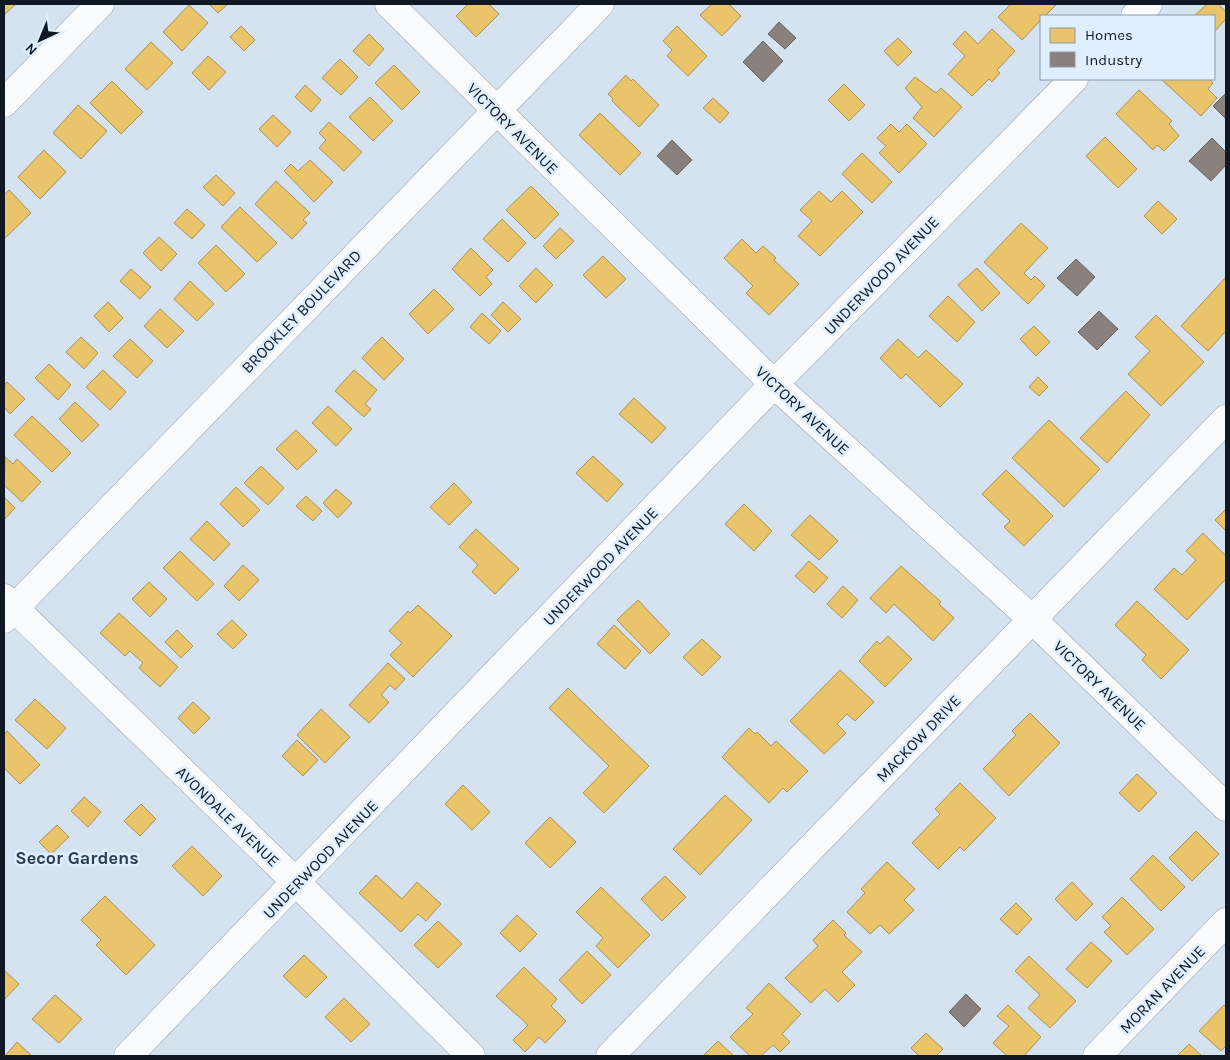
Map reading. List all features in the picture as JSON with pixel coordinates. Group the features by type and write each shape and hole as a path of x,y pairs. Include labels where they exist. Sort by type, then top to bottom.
{"street":[{"path":"4,103 100,4"},
{"name":"VICTORY AVENUE","path":"389,4 774,384 1033,620 1226,807"},
{"name":"BROOKLEY BOULEVARD","path":"7,609 600,4"},
{"path":"1136,15 1148,4"},
{"name":"UNDERWOOD AVENUE","path":"128,1056 297,883 774,384 1073,80"},
{"name":"MACKOW DRIVE","path":"610,1056 1226,419"},
{"name":"AVONDALE AVENUE","path":"7,609 297,883 471,1056"},
{"name":"MORAN AVENUE","path":"1097,1056 1226,922"}],"building: Homes":[{"path":"4,4 16,4 4,15"},
{"path":"209,4 228,4 218,13"},
{"path":"468,4 489,4 499,14 476,37 456,16"},
{"path":"712,4 729,4 741,16 722,36 700,15"},
{"path":"1011,4 1057,4 1046,15 1040,15 1040,21 1022,40 998,17"},
{"path":"1207,4 1218,4 1226,12 1226,19 1215,31 1215,15 1195,15"},
{"path":"189,5 208,23 182,51 163,32"},
{"path":"241,26 255,40 244,51 230,37"},
{"path":"677,26 707,56 688,76 667,56 672,50 663,41"},
{"path":"992,29 1015,51 997,70 1000,73 992,82 989,79 972,96 948,74 965,56 953,44 965,31 978,44"},
{"path":"369,34 384,49 369,66 353,51"},
{"path":"898,38 912,52 898,66 884,51"},
{"path":"151,42 173,63 147,90 125,69"},
{"path":"208,56 226,72 209,90 192,73"},
{"path":"340,59 358,77 341,95 322,78"},
{"path":"394,65 420,92 402,110 375,83"},
{"path":"626,75 631,81 633,79 659,105 639,127 612,101 613,99 608,94"},
{"path":"915,77 936,93 941,88 962,107 934,137 913,118 922,107 905,88"},
{"path":"1162,80 1210,80 1213,83 1208,89 1217,98 1201,116"},
{"path":"112,81 143,112 121,134 90,103"},
{"path":"844,84 865,105 849,121 828,100"},
{"path":"305,85 321,100 311,112 295,97"},
{"path":"1139,90 1172,121 1169,124 1179,136 1164,151 1157,145 1153,150 1116,114"},
{"path":"370,97 393,121 373,141 349,117"},
{"path":"713,98 729,113 720,123 703,108"},
{"path":"78,105 107,131 81,159 53,133"},
{"path":"600,113 641,153 620,175 579,135"},
{"path":"273,115 291,132 277,147 259,129"},
{"path":"329,122 362,152 344,171 319,148 326,140 319,133"},
{"path":"891,124 899,132 907,124 927,144 899,173 879,153 886,146 877,138"},
{"path":"1105,137 1137,169 1118,188 1086,156"},
{"path":"44,150 66,172 40,199 18,177"},
{"path":"862,153 892,182 872,203 842,174"},
{"path":"310,160 333,182 314,202 284,171 291,164 298,171"},
{"path":"216,175 235,193 223,206 203,187"},
{"path":"276,181 310,213 303,220 307,223 292,239 255,204"},
{"path":"531,186 559,214 535,239 506,210"},
{"path":"9,190 31,213 4,239 4,195"},
{"path":"819,191 831,202 842,191 863,212 820,256 798,236 812,221 800,210"},
{"path":"1158,201 1177,219 1162,234 1144,216"},
{"path":"240,207 277,243 257,262 221,227"},
{"path":"187,209 205,225 192,239 174,223"},
{"path":"502,219 526,243 508,262 483,239"},
{"path":"1021,223 1048,248 1024,273 1031,280 1035,276 1045,286 1028,304 984,262"},
{"path":"560,228 574,241 556,259 543,246"},
{"path":"159,237 177,254 161,271 143,253"},
{"path":"742,239 756,253 763,246 776,258 774,260 799,284 769,315 746,293 753,286 724,258"},
{"path":"216,245 245,274 226,292 198,263"},
{"path":"471,248 493,270 486,277 492,284 480,296 452,269"},
{"path":"603,256 626,279 606,298 583,275"},
{"path":"536,268 553,285 536,303 519,286"},
{"path":"977,268 1000,293 982,311 958,285"},
{"path":"131,269 151,287 140,299 120,281"},
{"path":"1226,277 1226,331 1208,351 1181,326"},
{"path":"190,281 214,304 197,321 174,299"},
{"path":"434,289 454,309 428,334 409,314"},
{"path":"948,296 975,322 957,342 929,316"},
{"path":"108,302 123,318 109,332 94,316"},
{"path":"503,302 521,319 508,332 491,315"},
{"path":"160,309 184,331 167,348 144,326"},
{"path":"482,313 501,331 489,344 470,327"},
{"path":"1156,315 1204,362 1161,406 1128,374 1150,351 1135,337"},
{"path":"1034,326 1050,342 1036,356 1020,339"},
{"path":"81,337 98,353 84,369 66,352"},
{"path":"382,337 404,359 384,380 362,358"},
{"path":"130,339 153,361 137,378 113,356"},
{"path":"898,339 918,358 926,350 963,384 940,407 906,374 901,379 880,358"},
{"path":"49,364 71,385 58,400 35,378"},
{"path":"103,370 126,392 110,410 86,387"},
{"path":"354,370 377,390 365,404 371,409 364,417 335,391"},
{"path":"1038,377 1048,387 1039,396 1029,387"},
{"path":"7,382 25,399 10,414 4,407 4,386"},
{"path":"1126,391 1150,415 1107,463 1080,438"},
{"path":"634,398 666,428 652,443 619,414"},
{"path":"75,402 99,425 82,442 59,419"},
{"path":"328,406 352,429 336,446 312,423"},
{"path":"32,416 71,453 52,472 14,435"},
{"path":"1049,420 1100,469 1064,507 1012,458"},
{"path":"296,430 317,451 297,470 276,449"},
{"path":"593,456 623,484 607,502 576,473"},
{"path":"5,457 13,464 17,459 41,482 22,502 4,485"},
{"path":"261,466 284,488 268,505 244,483"},
{"path":"1006,470 1053,516 1024,546 1004,527 1010,521 982,494"},
{"path":"454,483 472,502 449,525 430,507"},
{"path":"236,487 260,510 243,527 220,504"},
{"path":"336,489 352,503 338,518 323,503"},
{"path":"306,496 322,511 313,521 296,506"},
{"path":"4,497 15,508 4,520"},
{"path":"744,504 772,531 754,551 725,524"},
{"path":"1226,509 1226,531 1215,520"},
{"path":"810,515 838,541 819,560 791,535"},
{"path":"207,521 230,544 214,561 190,539"},
{"path":"476,529 519,569 495,594 472,572 478,565 459,547"},
{"path":"1203,533 1226,556 1226,579 1187,620 1154,589 1174,568 1182,575 1196,560 1186,551"},
{"path":"180,551 214,584 197,601 163,568"},
{"path":"809,561 828,578 814,593 795,576"},
{"path":"243,565 259,580 239,601 224,586"},
{"path":"901,566 941,602 939,604 954,618 933,641 894,604 886,613 870,598"},
{"path":"149,582 167,599 150,617 132,599"},
{"path":"843,586 858,600 842,618 827,604"},
{"path":"638,600 670,634 650,654 617,620"},
{"path":"1137,601 1189,650 1161,679 1142,660 1146,655 1115,625"},
{"path":"418,605 452,636 413,677 390,655 402,643 389,631 408,611 410,613"},
{"path":"119,613 178,667 160,687 139,668 143,663 130,651 125,656 100,633"},
{"path":"232,620 247,635 233,649 217,634"},
{"path":"614,625 641,651 625,669 597,644"},
{"path":"177,630 193,646 181,658 165,642"},
{"path":"888,636 912,659 885,687 859,661 877,641 880,644"},
{"path":"702,639 721,657 702,676 683,657"},
{"path":"388,663 405,679 395,690 390,685 381,695 389,702 369,723 349,705"},
{"path":"840,670 874,702 855,721 847,714 837,724 846,733 824,754 790,721"},
{"path":"568,688 649,766 604,813 583,793 609,766 549,708"},
{"path":"35,699 66,728 47,749 15,720"},
{"path":"193,702 210,718 194,734 178,718"},
{"path":"321,709 350,737 325,763 297,735"},
{"path":"1030,713 1060,743 1009,796 983,769 1016,735 1012,731"},
{"path":"749,728 755,734 757,732 771,746 776,741 808,771 787,792 783,788 769,803 722,757"},
{"path":"7,731 40,765 20,784 4,768 4,734"},
{"path":"297,740 318,760 303,776 282,756"},
{"path":"1137,774 1157,793 1139,812 1119,793"},
{"path":"960,783 996,818 964,851 960,847 938,869 912,843 940,814 935,809"},
{"path":"463,785 490,812 472,830 445,804"},
{"path":"725,795 752,820 700,875 673,849"},
{"path":"84,797 101,812 88,827 71,811"},
{"path":"141,804 156,819 140,836 124,821"},
{"path":"550,817 576,842 550,868 525,843"},
{"path":"57,825 69,837 51,854 39,842"},
{"path":"1196,831 1219,854 1192,881 1169,858"},
{"path":"192,846 222,876 203,896 172,866"},
{"path":"1153,855 1185,887 1161,911 1130,879"},
{"path":"887,862 915,889 904,900 914,910 889,934 880,925 870,934 847,912 865,893 861,889"},
{"path":"376,875 402,899 417,882 441,904 426,921 418,914 401,932 359,893"},
{"path":"665,876 686,897 662,921 641,899"},
{"path":"1072,882 1093,904 1076,921 1055,899"},
{"path":"601,887 650,935 618,968 596,946 603,938 576,912"},
{"path":"105,896 155,945 126,975 96,945 101,940 81,920"},
{"path":"1122,897 1154,929 1127,955 1104,932 1111,926 1102,917"},
{"path":"1016,903 1032,919 1017,935 1000,919"},
{"path":"517,915 537,934 520,952 500,933"},
{"path":"833,920 846,933 844,935 862,952 842,972 855,985 838,1002 825,989 811,1003 785,978 818,946 813,940"},
{"path":"438,921 462,944 438,968 414,945"},
{"path":"1091,942 1112,961 1087,988 1066,969"},
{"path":"587,951 611,975 582,1004 559,980"},
{"path":"304,955 327,977 306,998 283,976"},
{"path":"1029,956 1076,1001 1050,1028 1028,1008 1040,995 1015,971"},
{"path":"524,967 557,999 551,1006 566,1021 545,1043 539,1037 525,1052 513,1040 528,1025 496,996"},
{"path":"4,970 19,984 4,1000"},
{"path":"769,983 801,1014 782,1034 790,1042 780,1052 773,1045 761,1056 750,1056 730,1037 753,1014 746,1008"},
{"path":"55,995 82,1019 59,1043 32,1019"},
{"path":"344,998 370,1024 351,1042 325,1017"},
{"path":"1008,1005 1041,1037 1024,1056 1007,1056 993,1043 1009,1026 997,1016"},
{"path":"1224,1005 1226,1007 1226,1046 1221,1051 1199,1031"},
{"path":"926,1033 943,1049 936,1056 919,1056 911,1048"},
{"path":"718,1041 734,1056 703,1056"},
{"path":"17,1042 32,1056 5,1056"},
{"path":"1189,1044 1202,1056 1177,1056"}],"building: Industry":[{"path":"779,22 796,38 785,49 768,34"},
{"path":"763,41 783,61 763,82 743,62"},
{"path":"1226,93 1226,119 1213,106"},
{"path":"1212,138 1226,152 1226,165 1211,181 1189,161"},
{"path":"672,140 692,160 677,175 657,156"},
{"path":"1076,259 1095,277 1077,296 1057,278"},
{"path":"1099,311 1118,329 1097,350 1078,332"},
{"path":"966,994 981,1009 964,1027 949,1012"}],"district":[{"name":"Secor Gardens","path":"77,858"}]}
